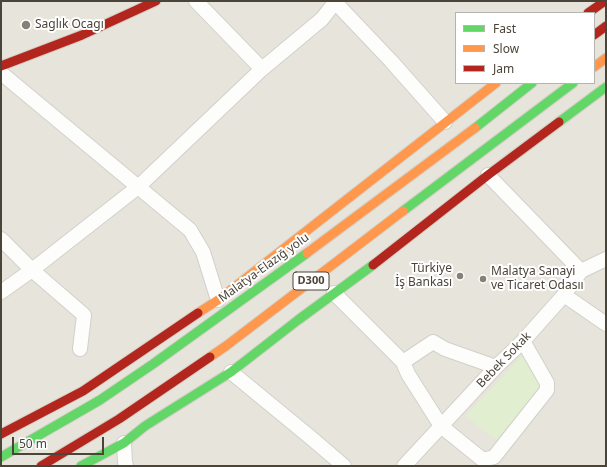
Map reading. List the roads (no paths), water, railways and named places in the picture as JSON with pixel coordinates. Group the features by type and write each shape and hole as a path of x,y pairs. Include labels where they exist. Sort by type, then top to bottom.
{"main road":[{"path":"1,66 82,35 156,1"},
{"path":"589,12 605,1"},
{"path":"595,34 606,26"},
{"path":"596,70 606,58"},
{"path":"1,434 83,391 218,300 495,84"},
{"path":"506,104 523,84"},
{"name":"Malatya-Elazığ yolu","path":"1,457 100,400 152,364 346,224 531,84"},
{"name":"D300","path":"41,466 119,419 226,346 572,84"},
{"path":"81,466 124,443 145,426 231,372 606,86"},
{"path":"524,148 532,130"},
{"path":"1,451 26,443"}],"street":[{"path":"196,1 262,69"},
{"path":"1,292 32,270 138,187 262,69 322,19 336,2 445,122"},
{"path":"1,73 190,230 203,252 218,300"},
{"path":"488,175 582,271"},
{"path":"1,239 32,270 84,315 80,348"},
{"name":"Bebek Sokak","path":"404,466 496,366 523,341 564,295 582,271 606,259"},
{"path":"334,293 403,362 408,374 441,426 487,463 494,458 547,390 547,383 523,341"},
{"path":"564,295 606,324"},
{"path":"403,362 433,342 444,349 496,366"},
{"path":"231,372 344,466"},
{"path":"124,443 126,466"}],"place":[{"name":"Saglık Ocagı","path":"26,25"},
{"name":"Türkiye İş Bankası","path":"460,276"},
{"name":"Malatya Sanayi ve Ticaret Odasıı","path":"483,279"}]}
